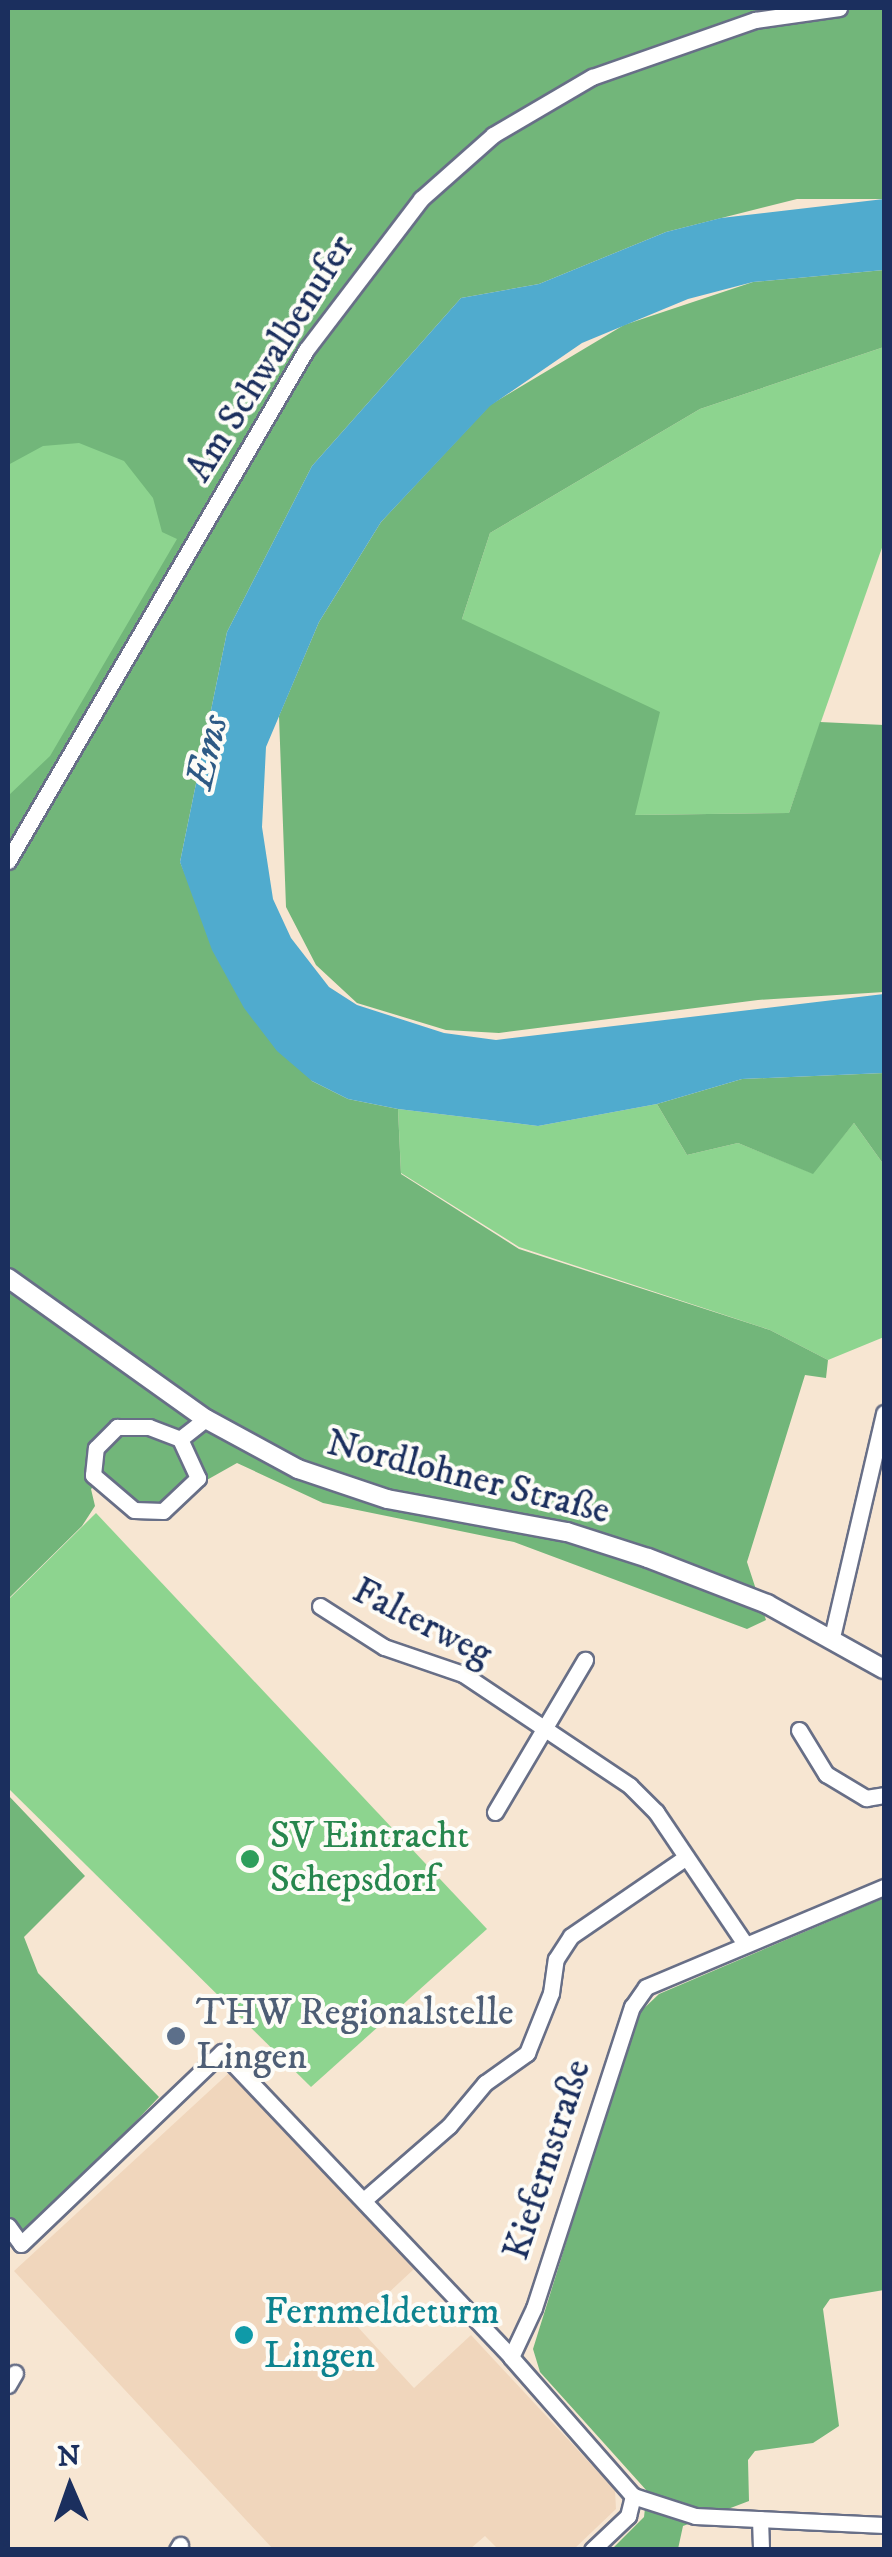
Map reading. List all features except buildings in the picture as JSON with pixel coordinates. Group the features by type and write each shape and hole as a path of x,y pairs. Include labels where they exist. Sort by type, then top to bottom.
{"street":[{"name":"Am Schwalbenufer","path":"8,861 306,350 421,199 493,135 592,77 755,20 839,8"},
{"name":"Nordlohner Straße","path":"8,1278 206,1419 298,1469 347,1487 584,1537 712,1579 832,1637 884,1669"},
{"path":"832,1637 884,1414"},
{"path":"180,1438 206,1419"},
{"path":"149,1426 180,1438 198,1478 163,1511 134,1510 93,1475 96,1448 118,1427 149,1426"},
{"name":"Falterweg","path":"320,1606 384,1647 463,1674 644,1798 745,1944"},
{"path":"495,1812 544,1732 567,1681 585,1660"},
{"path":"799,1730 826,1774 866,1798 884,1795"},
{"path":"365,2200 450,2126 485,2084 526,2053 551,1993 556,1959 572,1936 685,1858"},
{"name":"Kiefernstraße","path":"512,2357 534,2308 637,1997 745,1944 884,1887"},
{"path":"8,2226 21,2244 222,2052 512,2357 632,2496 695,2516 884,2525"},
{"path":"592,2550 628,2516 632,2496"},
{"path":"760,2519 761,2550"}],"shaded area":[{"path":"231,2071 414,2269 355,2324 414,2388 471,2335 615,2490 616,2509 574,2549 498,2549 485,2536 470,2549 273,2549 14,2271"}],"green space":[{"path":"8,8 884,8 884,199 797,199 666,232 539,284 461,298 312,466 227,632 180,862 197,902 312,1081 348,1099 398,1109 401,1174 519,1249 770,1330 828,1360 826,1378 805,1375 747,1562 766,1620 747,1629 514,1542 323,1503 237,1463 150,1512 98,1482 91,1489 95,1506 82,1526 8,1599 8,796 50,756 177,539 162,532 153,498 124,461 79,443 43,446 8,465"},
{"path":"884,270 884,347 700,409 490,533 462,619 660,712 635,815 789,813 820,722 884,725 884,992 758,1000 499,1033 446,1030 357,1003 316,965 286,907 279,716 319,622 381,522 490,405 624,325 753,282"},
{"path":"884,347 884,542 789,813 634,815 462,619 490,533 700,409"},
{"path":"8,379 245,429 8,846"},
{"path":"884,1073 884,1165 854,1123 813,1174 738,1143 687,1155 657,1104 742,1079"},
{"path":"657,1104 687,1155 738,1143 812,1173 854,1123 884,1165 884,1337 828,1360 770,1330 519,1247 401,1173 398,1109 538,1126"},
{"name":"SV Eintracht Schepsdorf","path":"96,1513 487,1929 311,2087 8,1788 8,1600"},
{"path":"8,1795 85,1876 24,1937 38,1973 159,2097 21,2242 8,2225"},
{"path":"884,1898 884,2290 830,2299 823,2309 839,2426 813,2443 755,2451 748,2460 749,2501 683,2526 678,2549 612,2549 644,2517 647,2491 540,2372 533,2349 637,2015 659,1994"}],"water":[{"name":"Ems","path":"884,199 884,270 753,282 688,299 582,343 490,406 381,522 319,622 266,747 262,827 273,899 291,938 329,987 357,1005 444,1033 496,1040 884,994 884,1073 742,1079 657,1104 538,1126 398,1109 348,1099 312,1081 277,1051 244,1008 212,950 180,862 227,632 312,466 461,298 539,284 666,232 721,218"}],"place":[{"name":"SV Eintracht Schepsdorf","path":"250,1859"},
{"name":"THW Regionalstelle Lingen","path":"176,2036"},
{"name":"Fernmeldeturm Lingen","path":"244,2335"}]}
